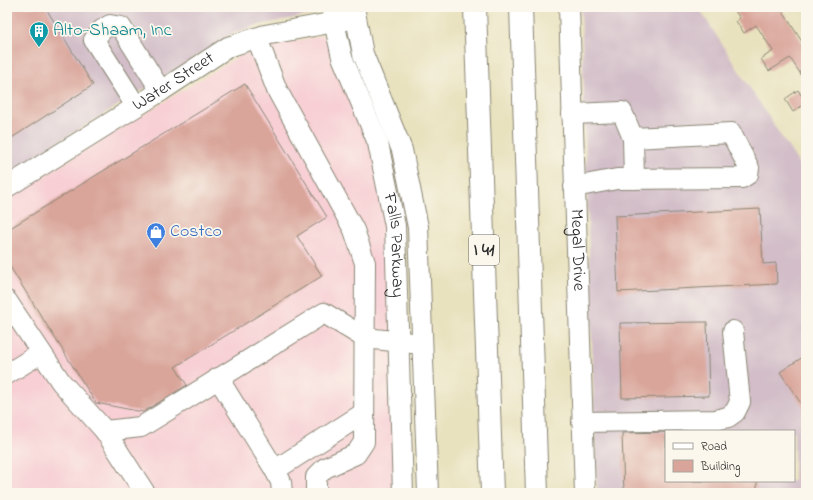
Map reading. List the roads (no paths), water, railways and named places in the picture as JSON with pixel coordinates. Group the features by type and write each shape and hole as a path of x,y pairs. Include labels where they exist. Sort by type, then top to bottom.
{"highway":[{"name":"I 41","path":"475,7 492,493"},
{"path":"521,7 538,493"}],"street":[{"name":"Megal Drive","path":"568,7 585,493"},
{"name":"Water Street","path":"7,187 161,91 228,47 333,15 355,12"},
{"name":"Falls Parkway","path":"355,12 363,54 402,150 418,228 421,344 428,493"},
{"name":"Falls Parkway","path":"333,15 342,57 378,143 395,226 403,493"},
{"path":"136,106 94,40 102,30 110,25 121,27 161,91"},
{"path":"257,38 277,90 354,230 365,263 364,442 356,454 325,468 316,477 316,493"},
{"path":"572,114 622,112 633,138 634,179"},
{"path":"574,187 617,179 742,178 748,174 749,168 731,133 633,138"},
{"path":"7,300 61,382 105,431 145,493"},
{"path":"105,431 141,427 324,313 365,338 421,344"},
{"path":"582,422 716,420 728,417 735,412 740,402 733,332"},
{"path":"7,374 41,352"},
{"path":"218,378 275,470 281,482 282,493"},
{"path":"275,470 364,413"}],"place":[{"name":"Alto-Shaam, Inc","path":"39,48"},
{"name":"Costco","path":"156,249"}]}
